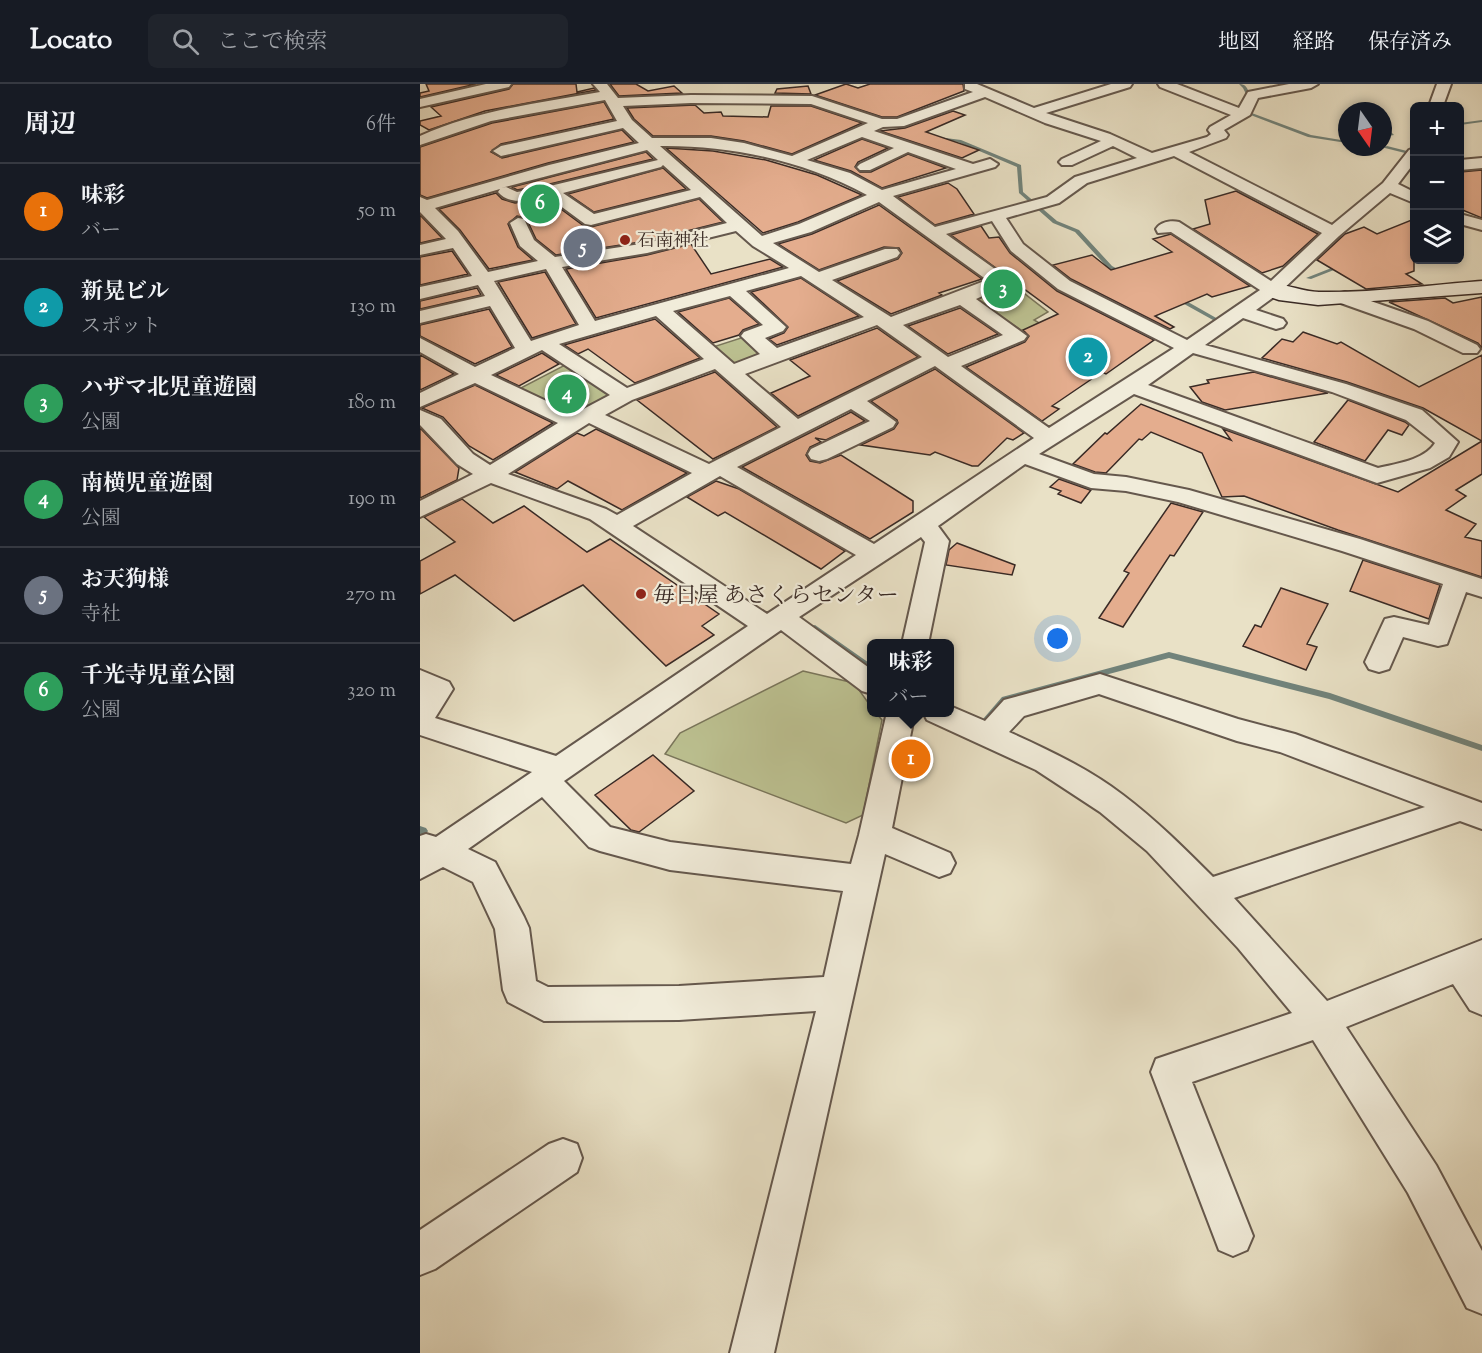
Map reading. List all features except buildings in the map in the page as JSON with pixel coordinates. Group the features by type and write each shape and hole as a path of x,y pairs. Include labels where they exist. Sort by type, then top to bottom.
{"street":[{"path":"420,89 504,84"},
{"path":"673,84 701,100"},
{"path":"965,84 1150,158"},
{"path":"1032,112 1125,84"},
{"path":"1165,84 1242,114"},
{"path":"934,232 1053,200 1081,180 1212,141 1221,135 1215,130 1245,112 1253,95 1309,84"},
{"path":"1437,102 1444,84"},
{"path":"812,100 818,85"},
{"path":"420,103 465,86"},
{"path":"465,86 491,117"},
{"path":"420,141 450,128 491,117 607,94 701,100 812,100 881,123 899,123 986,92"},
{"path":"607,94 626,123 648,145 759,242 884,321 1048,438"},
{"path":"420,118 480,103"},
{"path":"501,151 626,123"},
{"path":"793,161 881,123"},
{"path":"862,132 973,169"},
{"path":"420,510 490,476 581,419 625,396 724,367 774,356 962,298 1000,281 880,195 844,176 744,147 711,142 672,140 648,145 422,205"},
{"path":"1067,162 1112,141"},
{"path":"865,167 907,147"},
{"path":"1175,151 1333,232"},
{"path":"426,854 551,774 1048,438 1132,386 1272,290 1333,232 1406,170 1413,156"},
{"path":"494,185 514,197 550,191 667,162"},
{"path":"1464,165 1482,163"},
{"path":"759,242 805,228 880,195 990,164"},
{"path":"666,180 682,176"},
{"path":"1389,186 1410,196"},
{"path":"550,191 591,220 702,192"},
{"path":"569,203 591,198"},
{"path":"422,205 439,218 483,278 495,299 535,346 625,396"},
{"path":"996,216 1017,247 1064,285 1188,348 1270,367 1403,411 1414,415 1447,442 1441,452 1422,463 1377,476 1132,386"},
{"path":"1464,220 1482,225"},
{"path":"518,223 526,242 551,263 590,328"},
{"path":"420,293 551,263 647,248 738,225"},
{"path":"1173,226 1272,290 1287,295 1318,299 1345,298 1482,287"},
{"path":"420,250 457,242"},
{"path":"420,401 535,346 590,328 734,290 810,274 891,253"},
{"path":"734,290 776,327 751,336 774,356"},
{"path":"616,526 714,470 852,400 941,361 1017,336 962,298"},
{"path":"1345,298 1421,325 1470,349"},
{"path":"420,317 495,299"},
{"path":"660,310 796,429"},
{"path":"1241,311 1276,323"},
{"path":"420,344 475,375 714,470 874,555"},
{"path":"819,454 885,422 852,400"},
{"path":"420,416 433,424 465,459 490,476 598,514 867,681"},
{"path":"1023,456 1091,481 1126,484 1181,495 1351,544 1482,588"},
{"path":"916,639 937,541 924,524"},
{"path":"1379,662 1394,626 1438,637 1457,580"},
{"path":"420,680 439,689 420,718"},
{"path":"989,736 1014,708 1100,684 1237,730 1285,742 1472,812"},
{"path":"752,1353 838,993 862,879 875,835 900,717"},
{"path":"948,717 1046,762 1111,803 1158,842 1255,943 1321,1020 1422,1179 1482,1293"},
{"path":"420,724 551,774 600,838 670,856 862,879"},
{"path":"1210,897 1224,887 1472,812"},
{"path":"875,835 939,863"},
{"path":"426,854 484,872 512,928 520,990 544,1004 679,1003 838,993"},
{"path":"1233,1236 1169,1072 1321,1020 1471,961 1482,998"},
{"path":"420,1254 563,1158"}],"green space":[{"path":"952,231 1007,274 1007,280 1048,312 1034,320 1062,336 1048,348 971,297 1003,281 943,234"},
{"path":"744,337 763,354 732,365 713,347"},
{"path":"565,365 615,397 574,419 517,390"},
{"path":"803,671 854,683 867,701 867,717 879,717 882,720 863,815 846,823 665,754 680,733"}],"waterway":[{"path":"1241,84 1248,94 1244,100"},
{"path":"621,104 631,118 643,119"},
{"path":"1249,113 1310,136 1338,141"},
{"path":"1464,123 1482,121"},
{"path":"886,126 901,126 914,132"},
{"path":"938,138 959,141 1019,166 1021,192 1055,222 1077,231 1110,267 1123,274"},
{"path":"1392,148 1409,153"},
{"path":"1309,278 1341,266"},
{"path":"1179,299 1215,319"},
{"path":"815,628 867,665"},
{"path":"987,719 1005,699 1169,655 1330,696 1482,748"}],"place":[{"name":"千光寺児童公園","path":"540,204"},
{"name":"石南神社","path":"625,240"},
{"name":"お天狗様","path":"583,248"},
{"name":"ハザマ北児童遊園","path":"1003,289"},
{"name":"新晃ビル","path":"1088,357"},
{"name":"南横児童遊園","path":"567,394"},
{"name":"毎日屋 あさくらセンター","path":"641,594"},
{"name":"味彩","path":"911,759"}]}
